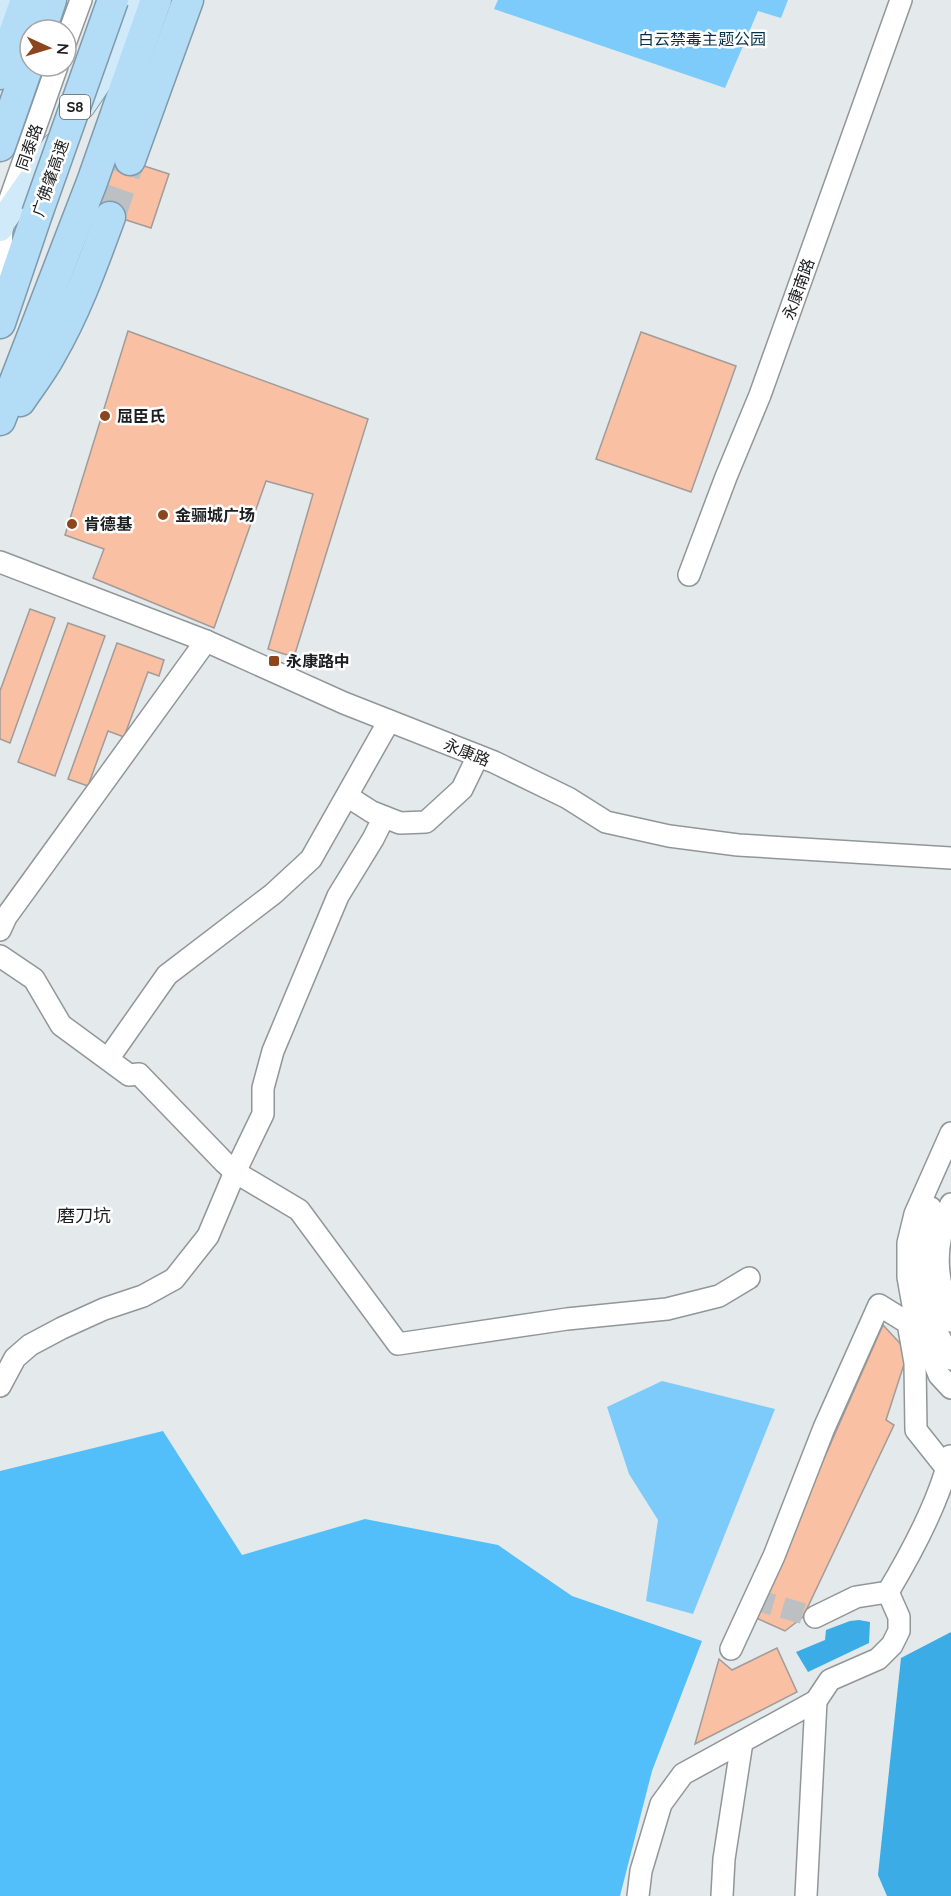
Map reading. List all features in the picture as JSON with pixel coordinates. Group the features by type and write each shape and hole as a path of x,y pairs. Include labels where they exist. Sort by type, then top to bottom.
{"highway":[{"path":"0,74 26,0"},
{"path":"45,18 51,0"},
{"name":"广佛肇高速","path":"0,323 113,0"},
{"path":"0,420 92,182 156,0"},
{"path":"130,160 188,0"},
{"path":"0,146 24,78"},
{"path":"0,435 51,356 93,263 110,217"}],"main road":[{"path":"1,225 113,61 132,23 140,0"}],"street":[{"path":"74,18 81,0"},
{"name":"永康南路","path":"689,575 760,395 901,0"},
{"name":"同泰路","path":"0,300 1,225 53,78"},
{"name":"永康路","path":"0,562 206,640 344,704 478,756 568,798 606,822 669,836 738,845 951,858"},
{"path":"0,930 6,917 206,640"},
{"path":"108,1059 167,975 273,894 311,859 389,721"},
{"path":"347,796 384,817 400,823 426,822 462,789 478,756"},
{"path":"0,1386 15,1358 30,1345 94,1314 143,1296 174,1279 208,1236 263,1114 263,1088 273,1051 338,896 384,817"},
{"path":"0,956 34,979 61,1025 129,1075 140,1074 235,1172 299,1210 398,1344 567,1319 667,1309 719,1296 749,1278"},
{"path":"951,1133 915,1214 908,1243 908,1277 914,1311 939,1375 951,1388"},
{"path":"951,1163 928,1215 922,1264 931,1318 951,1359"},
{"path":"951,1204 946,1216 937,1258 941,1291 951,1321"},
{"path":"731,1649 774,1556 824,1428 879,1305 908,1323 915,1363 916,1430 950,1464 903,1567 888,1592"},
{"path":"815,1617 856,1597 888,1592"},
{"path":"638,1896 641,1871 661,1804 683,1774 816,1701 830,1680 878,1659 892,1646 899,1631 899,1617 888,1592"},
{"path":"806,1896 816,1701"},
{"path":"722,1896 724,1859 742,1742"}],"green space":[{"name":"白云禁毒主题公园","path":"498,0 788,0 781,18 758,11 725,88 494,9"},
{"path":"662,1381 775,1409 693,1614 646,1601 658,1520 629,1474 607,1407"}],"shaded area":[{"path":"163,1431 242,1555 365,1519 498,1545 572,1596 702,1641 652,1771 620,1896 0,1896 0,1471"},
{"path":"859,1620 870,1622 869,1643 808,1672 796,1652 825,1640 826,1630"},
{"path":"951,1632 951,1896 887,1896 878,1875 901,1658"}],"building":[{"path":"104,153 169,174 151,228 86,207"},
{"name":"金骊城广场","path":"128,331 368,419 294,657 268,649 313,494 266,481 214,628 93,578 104,549 65,535"},
{"path":"641,332 736,366 691,492 596,459"},
{"path":"30,609 55,618 10,743 0,739 0,691"},
{"path":"68,623 105,636 55,776 18,762"},
{"path":"117,643 164,660 159,676 148,672 124,737 108,731 88,786 68,779"},
{"path":"883,1325 908,1352 886,1420 894,1425 803,1617 785,1631 754,1617"},
{"path":"777,1648 797,1692 695,1744 719,1659 732,1670"}],"tunnel":[{"path":"110,217 130,160"},
{"path":"753,1599 815,1617"}],"place":[{"name":"屈臣氏","path":"105,416"},
{"name":"金骊城广场","path":"163,515"},
{"name":"肯德基","path":"72,524"},
{"name":"永康路中","path":"274,661"}],"district":[{"name":"磨刀坑","path":"84,1216"}]}
